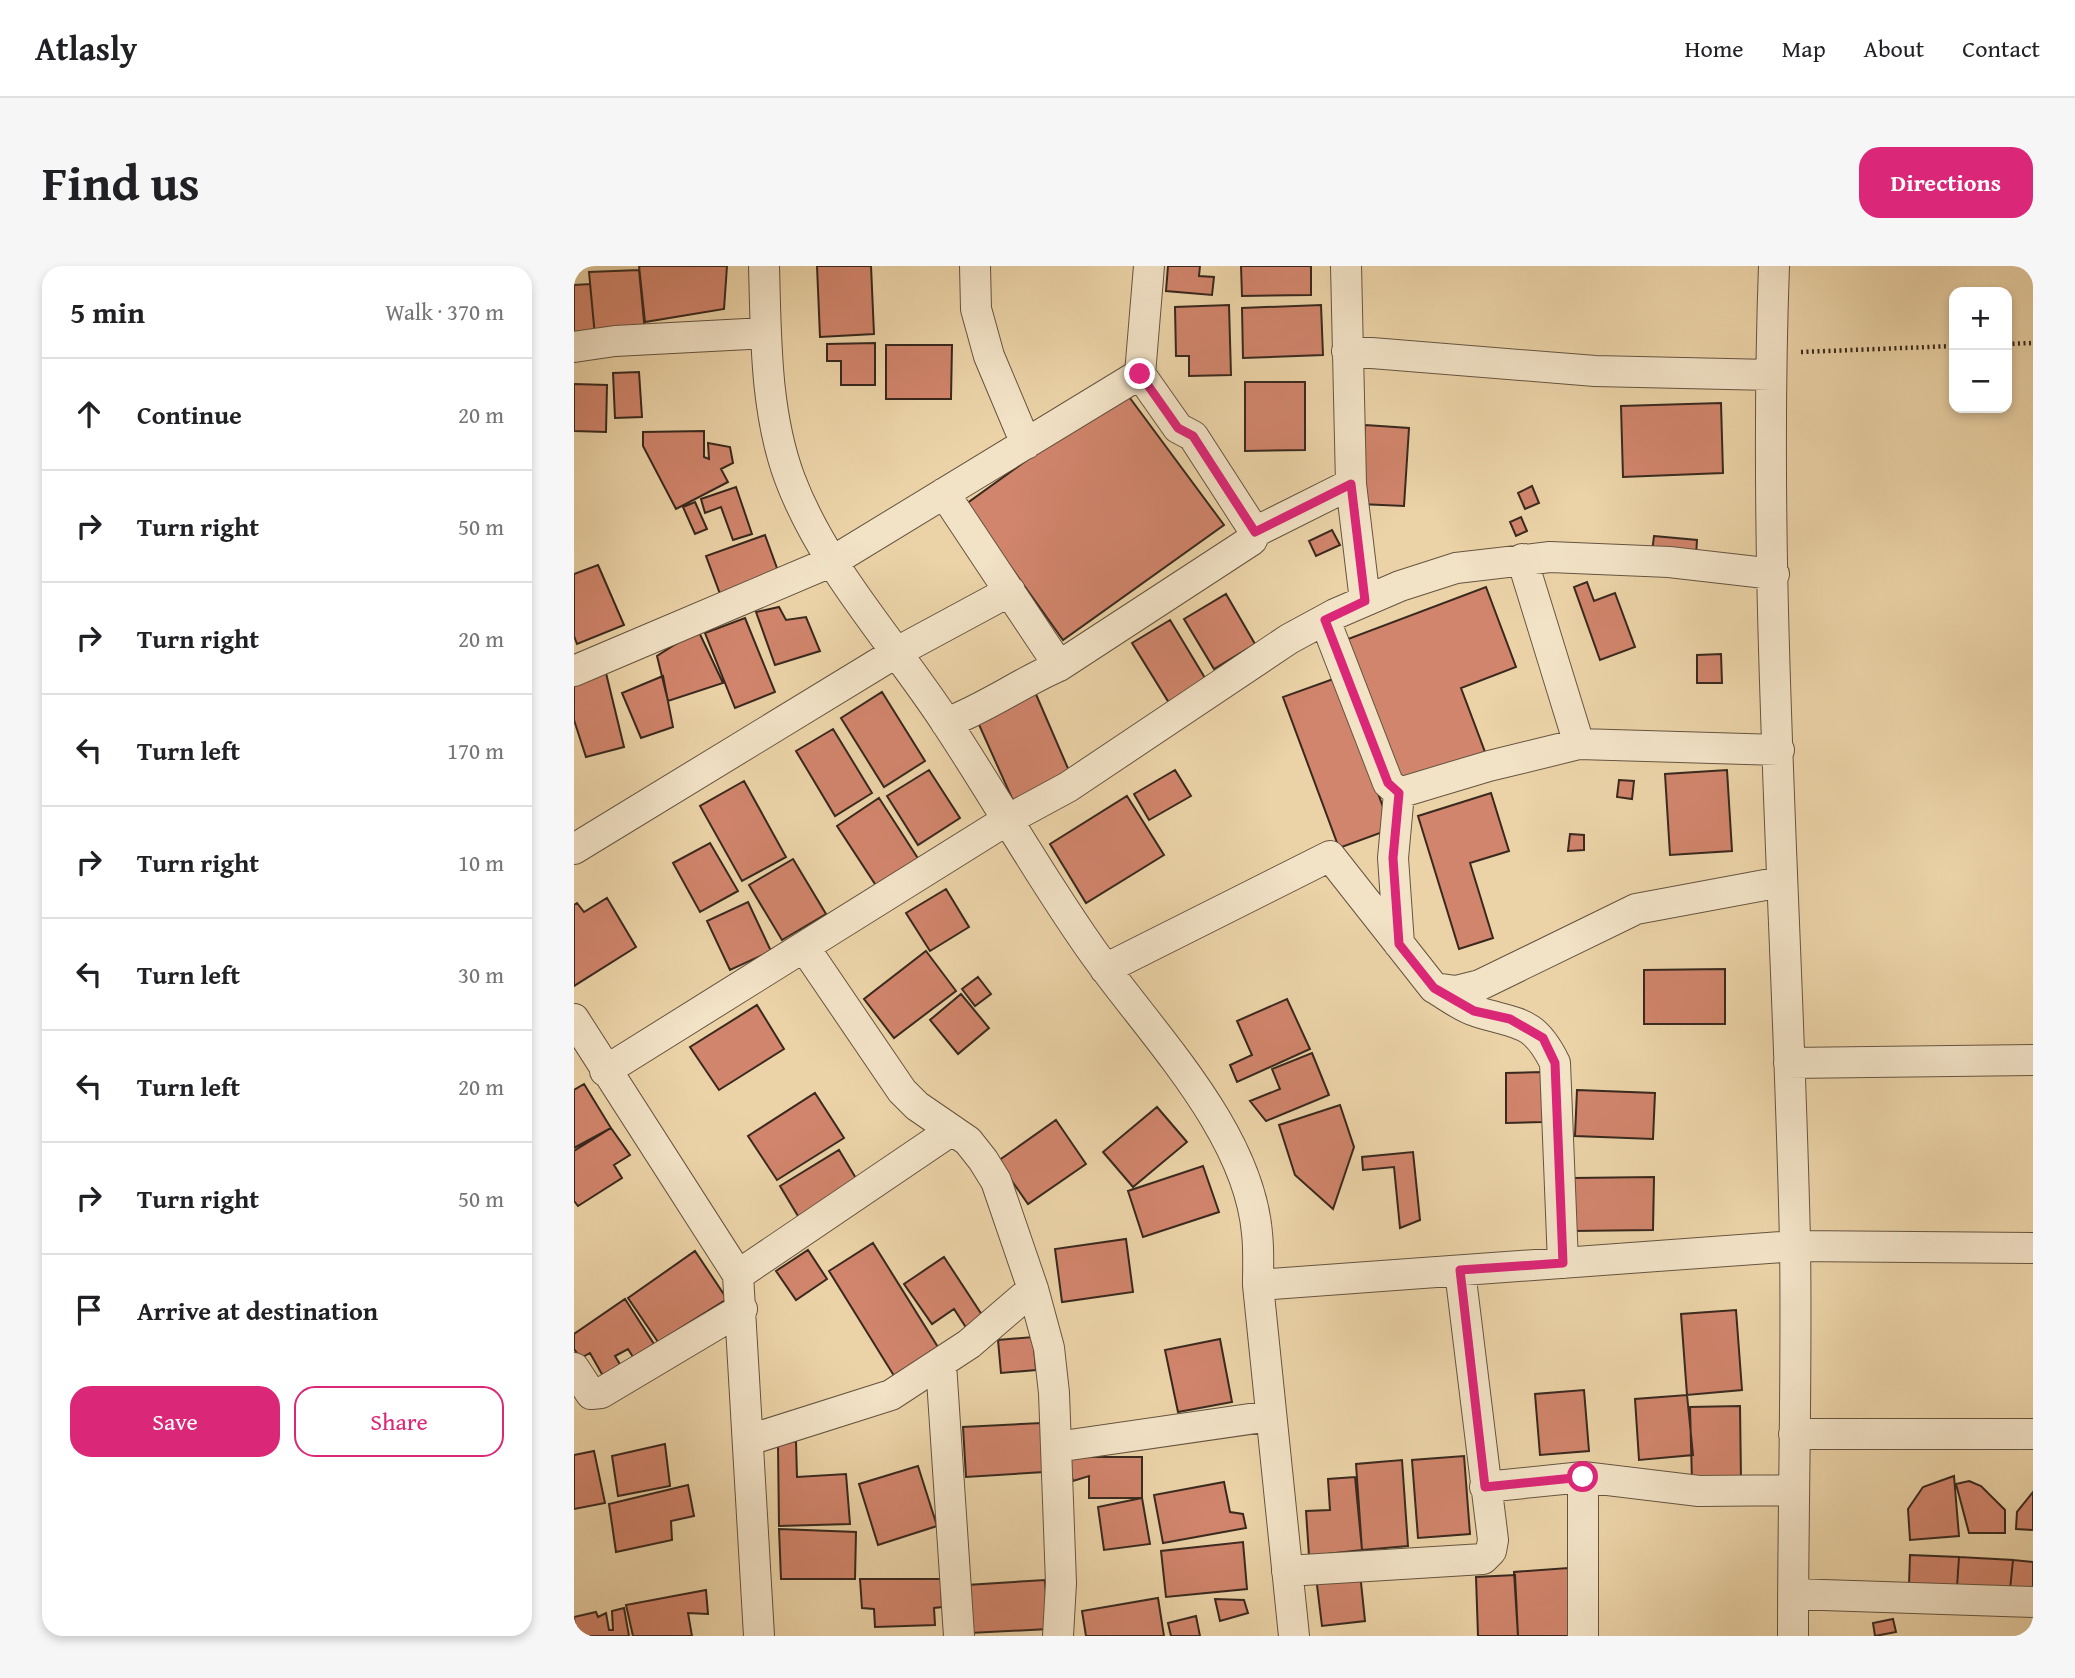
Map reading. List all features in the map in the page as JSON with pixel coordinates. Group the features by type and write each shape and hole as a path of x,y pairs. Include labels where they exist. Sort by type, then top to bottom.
{"street":[{"path":"764,266 766,333 776,429 790,480 833,561 946,723 1105,969 1181,1070 1228,1142 1246,1185 1257,1231 1258,1285 1294,1636"},
{"path":"975,266 976,309 989,356 1026,443"},
{"path":"1150,266 1140,374 1178,428 1193,436 1255,532"},
{"path":"1346,266 1351,484 1365,601"},
{"path":"1774,266 1771,364 1774,574 1781,882 1795,1246 1793,1636"},
{"path":"574,347 615,341 766,333"},
{"path":"1347,351 1595,372 1771,364"},
{"path":"574,671 833,561 1140,374"},
{"path":"946,723 977,711 1026,681 1059,666 1252,540 1255,532 1351,484"},
{"path":"944,493 1059,666"},
{"path":"606,1071 1007,820 1068,787 1150,729 1325,620 1400,586 1456,568 1522,559 1596,557 1774,574"},
{"path":"1522,559 1579,744"},
{"path":"574,849 897,652 1010,591"},
{"path":"1325,620 1388,783 1399,793"},
{"path":"1399,793 1489,766 1579,744 1779,750"},
{"path":"1399,793 1393,858 1399,944"},
{"path":"1105,969 1330,856 1434,988 1474,1011 1510,1019 1543,1038 1555,1063 1563,1263"},
{"path":"1434,988 1456,991 1480,985 1636,909 1781,882"},
{"path":"804,947 902,1091 917,1107 968,1140 996,1181 1033,1289 1049,1348 1061,1583 1058,1636"},
{"path":"574,1019 738,1275 759,1636"},
{"path":"1789,1063 2033,1060"},
{"path":"738,1275 952,1130"},
{"path":"1258,1285 1795,1246 2033,1248"},
{"path":"1287,1571 1483,1559 1492,1551 1493,1540 1460,1270"},
{"path":"749,1440 891,1395 941,1364 984,1332 1033,1289"},
{"path":"576,1375 591,1394 601,1393 742,1309"},
{"path":"941,1364 959,1636"},
{"path":"1056,1447 1270,1416"},
{"path":"1794,1434 2033,1434"},
{"path":"1485,1487 1583,1477 1699,1491 1794,1490"},
{"path":"1583,1477 1583,1636"},
{"path":"1793,1594 2033,1602"}],"path":[{"path":"2012,344 2033,343"},
{"path":"1771,364 1949,346"}],"building":[{"path":"639,266 727,266 724,309 645,322"},
{"path":"817,266 871,266 874,334 820,337"},
{"path":"1168,266 1200,266 1199,276 1214,277 1212,295 1166,291"},
{"path":"1241,266 1311,266 1311,295 1242,296"},
{"path":"639,270 645,332 595,336 589,272"},
{"path":"590,284 595,336 574,339 574,285"},
{"path":"1229,305 1231,375 1189,376 1189,356 1176,356 1175,307"},
{"path":"1321,305 1323,355 1243,358 1242,308"},
{"path":"875,343 875,385 841,385 841,361 827,361 827,344"},
{"path":"886,345 952,345 951,399 886,399"},
{"path":"639,372 642,417 615,418 613,373"},
{"path":"1245,382 1305,382 1305,450 1245,451"},
{"path":"574,384 607,385 606,432 574,431"},
{"path":"1124,390 1224,525 1063,640 966,504"},
{"path":"1721,403 1723,473 1623,477 1621,406"},
{"path":"1365,425 1409,428 1404,506 1360,504"},
{"path":"704,431 704,457 709,459 708,443 730,447 733,463 721,469 728,482 676,509 643,446 643,432"},
{"path":"1532,486 1539,503 1525,509 1518,493"},
{"path":"736,487 752,534 733,540 721,507 705,513 701,499"},
{"path":"695,502 707,529 695,534 683,507"},
{"path":"1521,517 1527,531 1516,536 1510,522"},
{"path":"1332,530 1340,545 1316,556 1309,541"},
{"path":"765,535 782,582 723,602 706,556"},
{"path":"1654,536 1697,540 1696,556 1652,552"},
{"path":"598,565 624,625 577,644 574,636 574,574"},
{"path":"1587,582 1594,601 1615,593 1635,647 1600,660 1574,587"},
{"path":"1486,587 1516,667 1461,688 1485,752 1403,783 1348,639"},
{"path":"1226,594 1255,644 1214,669 1184,619"},
{"path":"779,607 786,620 806,617 820,651 775,665 756,612"},
{"path":"745,618 775,692 735,708 705,633"},
{"path":"1170,620 1208,683 1171,706 1132,643"},
{"path":"698,630 723,683 668,701 657,656"},
{"path":"1721,654 1722,683 1697,683 1697,655"},
{"path":"606,673 624,747 586,757 574,720 574,683"},
{"path":"663,676 673,727 641,738 622,693"},
{"path":"1336,678 1391,829 1339,848 1283,697"},
{"path":"882,692 925,761 884,787 841,718"},
{"path":"1035,692 1073,780 1015,805 976,718"},
{"path":"833,729 872,793 835,816 796,751"},
{"path":"929,770 960,818 918,845 887,796"},
{"path":"1175,770 1191,796 1149,820 1134,794"},
{"path":"1727,770 1732,851 1670,855 1665,774"},
{"path":"1619,780 1634,781 1632,799 1617,797"},
{"path":"744,781 786,857 742,881 700,806"},
{"path":"1491,793 1509,851 1470,863 1493,938 1459,949 1418,816"},
{"path":"1127,796 1164,855 1086,903 1050,844"},
{"path":"879,798 919,860 877,887 837,826"},
{"path":"1570,834 1584,835 1584,850 1568,851"},
{"path":"710,843 738,891 700,912 673,863"},
{"path":"793,859 826,914 782,940 749,885"},
{"path":"946,889 969,927 930,951 906,913"},
{"path":"607,898 636,947 574,986 574,905 577,903 584,912"},
{"path":"748,902 771,951 730,970 707,921"},
{"path":"926,951 956,991 894,1038 864,999"},
{"path":"1725,969 1725,1024 1644,1024 1644,970"},
{"path":"978,977 991,994 975,1006 962,989"},
{"path":"961,994 989,1028 958,1054 930,1020"},
{"path":"1287,999 1310,1049 1237,1082 1230,1065 1252,1055 1237,1021"},
{"path":"757,1005 784,1049 719,1090 690,1047"},
{"path":"1312,1053 1329,1095 1266,1121 1250,1101 1280,1089 1272,1069"},
{"path":"1543,1072 1543,1122 1506,1123 1506,1073"},
{"path":"584,1084 611,1128 574,1148 574,1090"},
{"path":"1577,1090 1655,1093 1653,1139 1575,1136"},
{"path":"815,1093 844,1138 777,1180 748,1136"},
{"path":"1340,1105 1354,1147 1333,1209 1295,1175 1279,1125"},
{"path":"1157,1107 1187,1142 1133,1187 1103,1152"},
{"path":"1056,1120 1086,1164 1028,1204 998,1161"},
{"path":"611,1128 630,1155 614,1165 622,1178 578,1206 574,1201 574,1151"},
{"path":"839,1150 860,1185 801,1221 780,1186"},
{"path":"1413,1152 1420,1220 1400,1228 1394,1167 1363,1170 1362,1157"},
{"path":"1203,1166 1219,1212 1143,1237 1128,1191"},
{"path":"1654,1177 1653,1230 1572,1231 1572,1178"},
{"path":"1126,1239 1133,1292 1062,1302 1055,1249"},
{"path":"873,1243 941,1352 896,1379 829,1271"},
{"path":"808,1250 827,1279 796,1300 776,1271"},
{"path":"695,1251 727,1299 658,1342 628,1298"},
{"path":"944,1257 984,1318 967,1329 954,1309 932,1324 904,1284"},
{"path":"625,1299 654,1344 633,1357 628,1349 615,1356 621,1366 603,1376 590,1353 581,1358 574,1349 574,1334"},
{"path":"1736,1310 1742,1390 1687,1395 1681,1314"},
{"path":"1033,1337 1036,1370 1001,1373 998,1340"},
{"path":"1220,1339 1232,1402 1178,1412 1165,1350"},
{"path":"1584,1390 1589,1451 1540,1455 1535,1394"},
{"path":"1687,1395 1693,1455 1639,1460 1635,1399"},
{"path":"1740,1406 1741,1480 1692,1482 1690,1407"},
{"path":"1041,1423 1044,1472 966,1477 963,1427"},
{"path":"796,1441 797,1477 846,1474 850,1524 779,1526 778,1445"},
{"path":"665,1444 670,1486 618,1496 612,1456"},
{"path":"594,1451 605,1503 574,1509 574,1455"},
{"path":"1464,1456 1470,1534 1418,1538 1412,1460"},
{"path":"1066,1457 1142,1457 1142,1498 1089,1498 1089,1476 1073,1481"},
{"path":"1402,1460 1408,1546 1362,1550 1356,1464"},
{"path":"918,1466 937,1526 878,1545 859,1484"},
{"path":"1954,1476 1959,1536 1910,1540 1908,1509 1923,1487"},
{"path":"1355,1477 1362,1550 1309,1556 1306,1511 1330,1510 1328,1479"},
{"path":"1969,1481 1981,1486 2005,1510 2005,1533 1969,1533 1956,1484"},
{"path":"1224,1482 1230,1512 1243,1514 1246,1528 1163,1543 1154,1495"},
{"path":"688,1485 694,1516 671,1521 672,1540 616,1552 609,1504"},
{"path":"2033,1492 2033,1530 2016,1529 2017,1512"},
{"path":"1142,1498 1150,1544 1104,1550 1098,1507"},
{"path":"779,1529 856,1532 855,1579 781,1579"},
{"path":"1243,1542 1247,1589 1166,1597 1161,1551"},
{"path":"1910,1555 1959,1557 1957,1587 1909,1585"},
{"path":"1959,1557 2013,1560 2010,1590 1957,1587"},
{"path":"2013,1560 2033,1562 2033,1591 2010,1590"},
{"path":"1568,1568 1573,1636 1518,1636 1514,1572"},
{"path":"1360,1573 1365,1621 1322,1626 1316,1577"},
{"path":"1515,1575 1518,1636 1478,1636 1476,1577"},
{"path":"860,1579 941,1579 942,1607 934,1608 935,1625 875,1627 874,1609 862,1608"},
{"path":"1045,1580 1048,1629 970,1633 967,1585"},
{"path":"706,1590 708,1614 688,1613 692,1636 633,1636 626,1605"},
{"path":"1158,1598 1164,1636 1086,1636 1082,1611"},
{"path":"1215,1599 1244,1600 1248,1613 1220,1621"},
{"path":"624,1608 629,1636 576,1636 574,1617 596,1612 598,1617 606,1613 609,1630 613,1630 612,1611"},
{"path":"1196,1616 1200,1636 1171,1636 1168,1623"},
{"path":"1893,1619 1896,1632 1875,1636 1873,1623"}],"route":[{"path":"1140,374 1178,428 1193,436 1255,532 1351,484 1365,601 1325,620 1388,783 1399,793 1393,858 1399,944 1434,988 1474,1011 1510,1019 1543,1038 1555,1063 1563,1263 1460,1270 1485,1487 1583,1477"}]}
